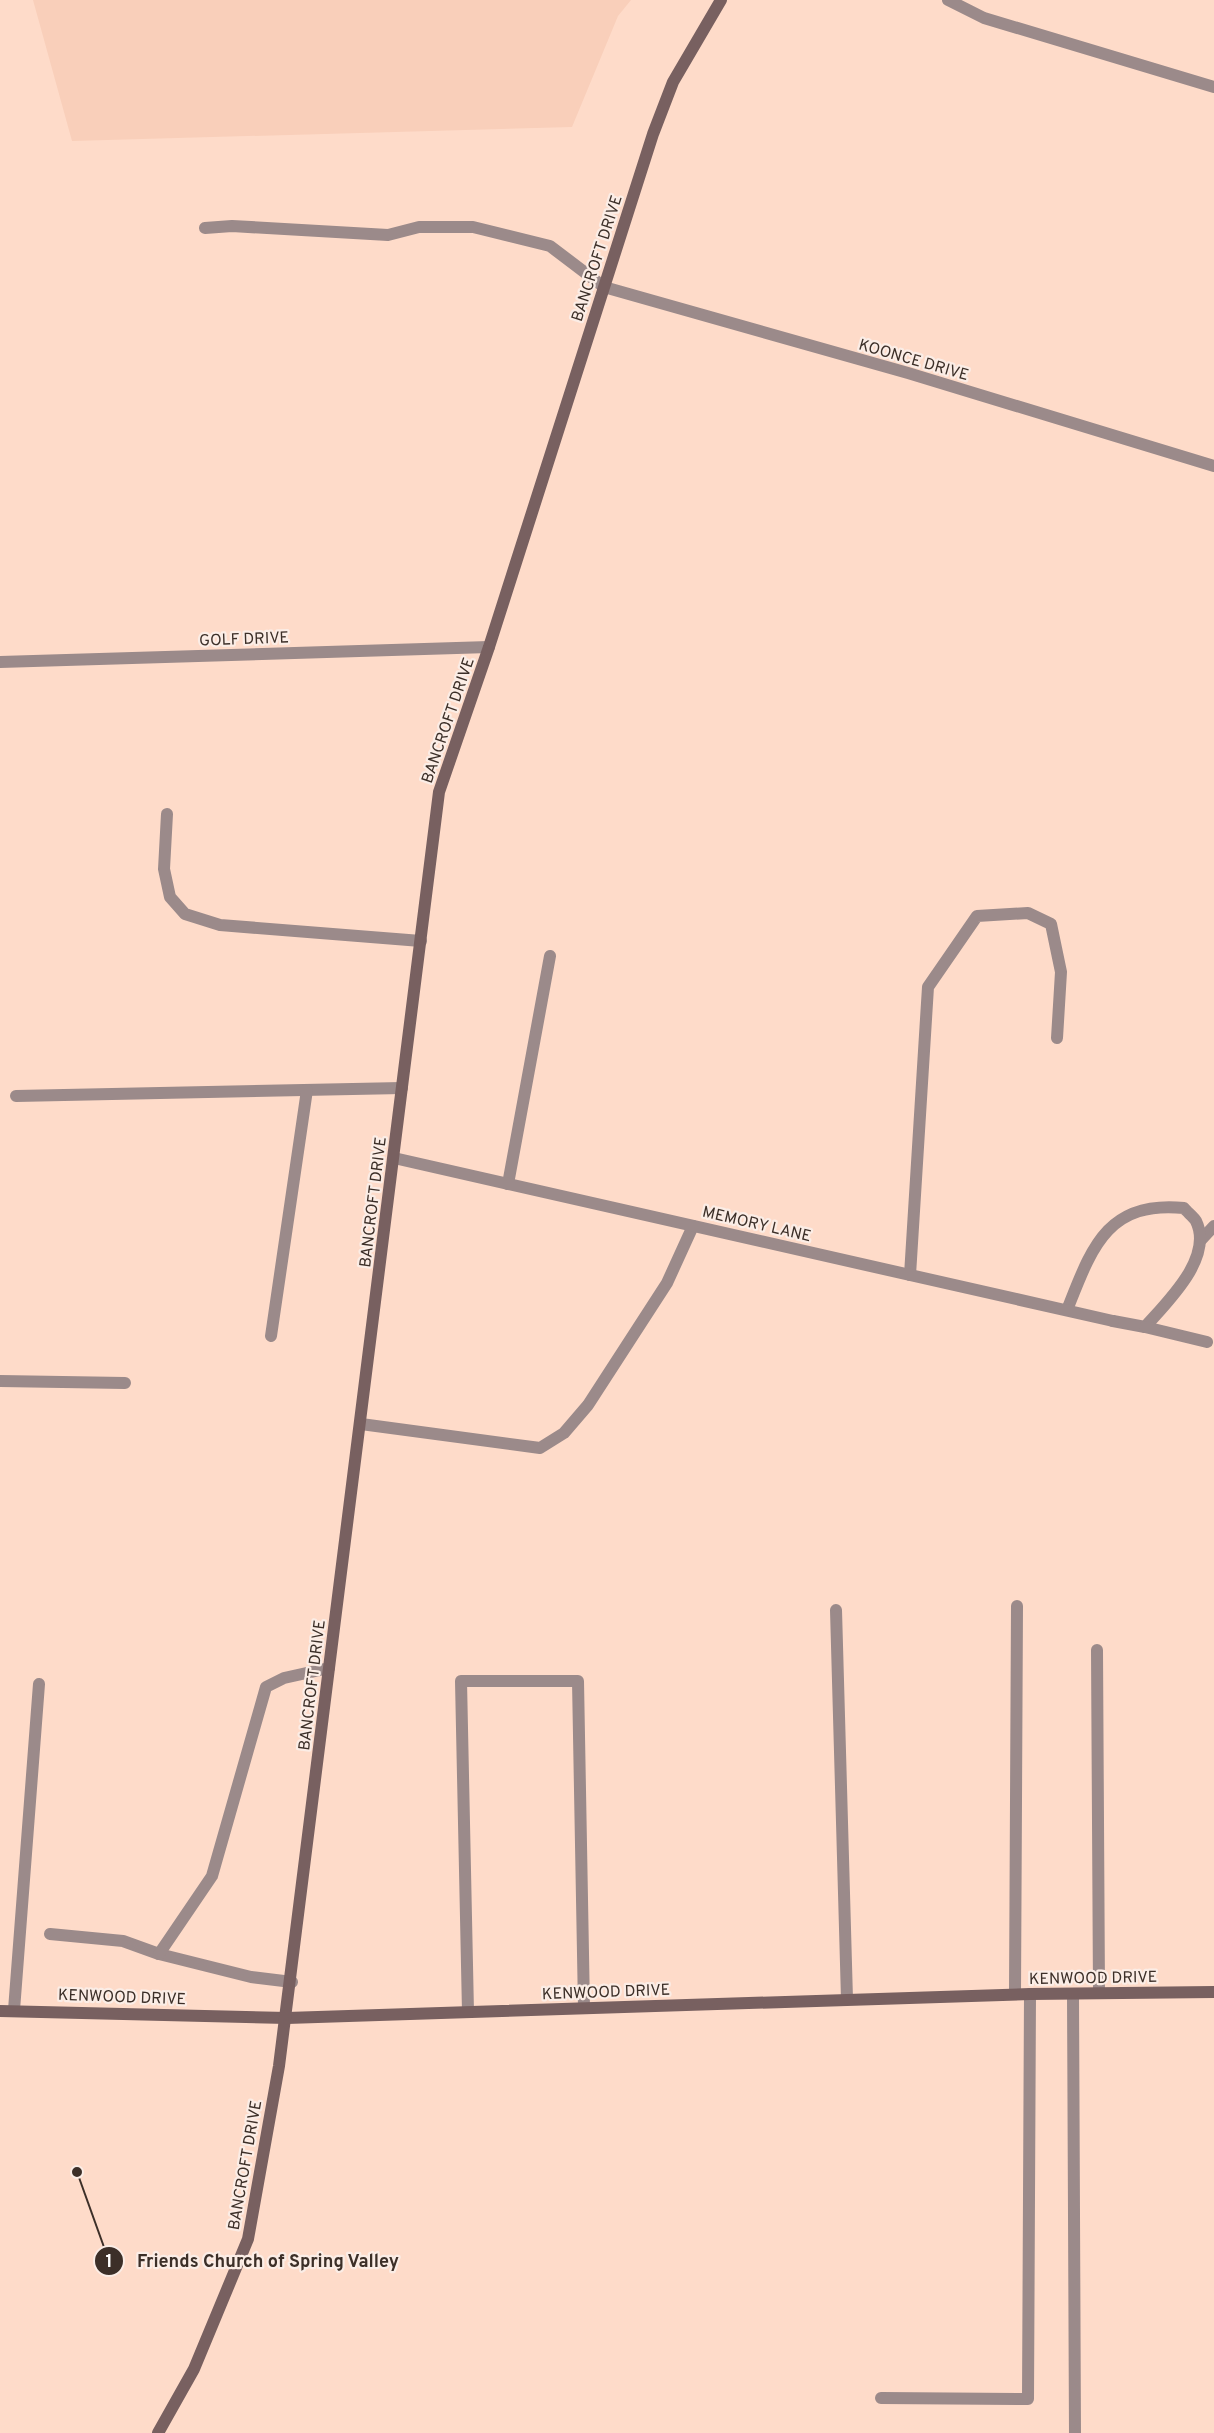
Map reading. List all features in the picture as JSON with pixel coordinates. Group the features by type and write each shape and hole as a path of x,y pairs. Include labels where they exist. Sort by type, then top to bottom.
{"street":[{"name":"BANCROFT DRIVE","path":"158,2433 194,2369 248,2239 287,2018 440,792 489,647 653,134 673,82 721,0"},
{"path":"948,0 984,18 1214,87"},
{"path":"205,228 232,226 388,235 419,227 473,227 550,246 604,287"},
{"name":"KOONCE DRIVE","path":"604,287 908,373 1214,466"},
{"name":"GOLF DRIVE","path":"0,662 489,647"},
{"path":"168,814 164,869 170,897 185,914 220,925 421,941"},
{"path":"910,1275 928,987 977,916 1028,913 1051,924 1061,972 1057,1038"},
{"path":"508,1184 550,956"},
{"path":"16,1096 402,1088"},
{"path":"271,1336 307,1090"},
{"name":"MEMORY LANE","path":"394,1158 1207,1342"},
{"path":"1067,1311 1089,1253 1107,1230 1135,1212 1158,1205 1184,1208 1197,1221 1201,1240 1197,1266 1145,1327"},
{"path":"361,1424 540,1448 564,1433 588,1405 667,1283 693,1226"},
{"path":"1201,1240 1214,1226"},
{"path":"0,1381 125,1383"},
{"path":"1015,1994 1017,1606"},
{"path":"836,1610 847,1999"},
{"path":"1097,1650 1099,1993"},
{"path":"159,1954 212,1876 266,1687 284,1678 329,1668"},
{"path":"468,2012 461,1681 579,1681 585,2008"},
{"path":"14,2010 39,1684"},
{"path":"50,1934 123,1941 159,1954 251,1977 292,1982"},
{"name":"KENWOOD DRIVE","path":"0,2011 287,2018 1015,1994 1214,1992"},
{"path":"881,2398 1028,2399 1030,1994"},
{"path":"1073,1994 1075,2433"}],"shaded area":[{"path":"33,0 631,0 618,16 572,127 72,141"}],"place":[{"name":"Friends Church of Spring Valley","path":"77,2172"}]}
